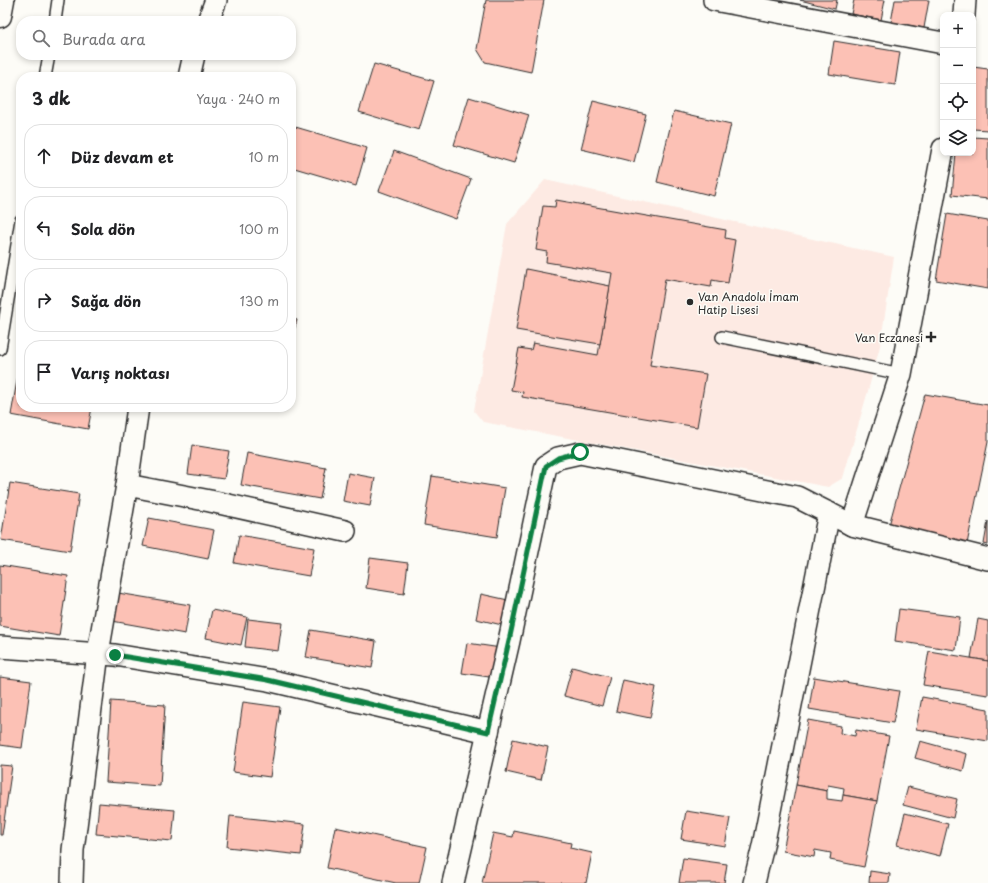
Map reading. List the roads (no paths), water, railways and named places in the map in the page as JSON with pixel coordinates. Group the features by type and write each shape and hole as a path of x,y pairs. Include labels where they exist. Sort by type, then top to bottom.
{"highway":[{"path":"0,16 3,0"}],"street":[{"path":"210,16 216,0"},
{"path":"714,0 940,42"},
{"path":"964,12 965,0"},
{"path":"190,72 193,60"},
{"path":"852,525 901,374 942,156"},
{"path":"72,883 73,850 98,653 137,412"},
{"path":"452,883 511,634 546,466 558,458 580,452 797,497 852,525 988,559"},
{"path":"126,485 210,501 345,531"},
{"path":"754,883 763,846 829,513"},
{"path":"0,646 115,655 268,680 488,732"}],"lane":[{"path":"56,16 58,0"},
{"path":"46,72 48,60"},
{"path":"0,349 16,251"},
{"path":"722,337 901,374"}],"place":[{"name":"Van Anadolu İmam Hatip Lisesi","path":"690,302"},
{"name":"Van Eczanesi","path":"931,337"}]}
